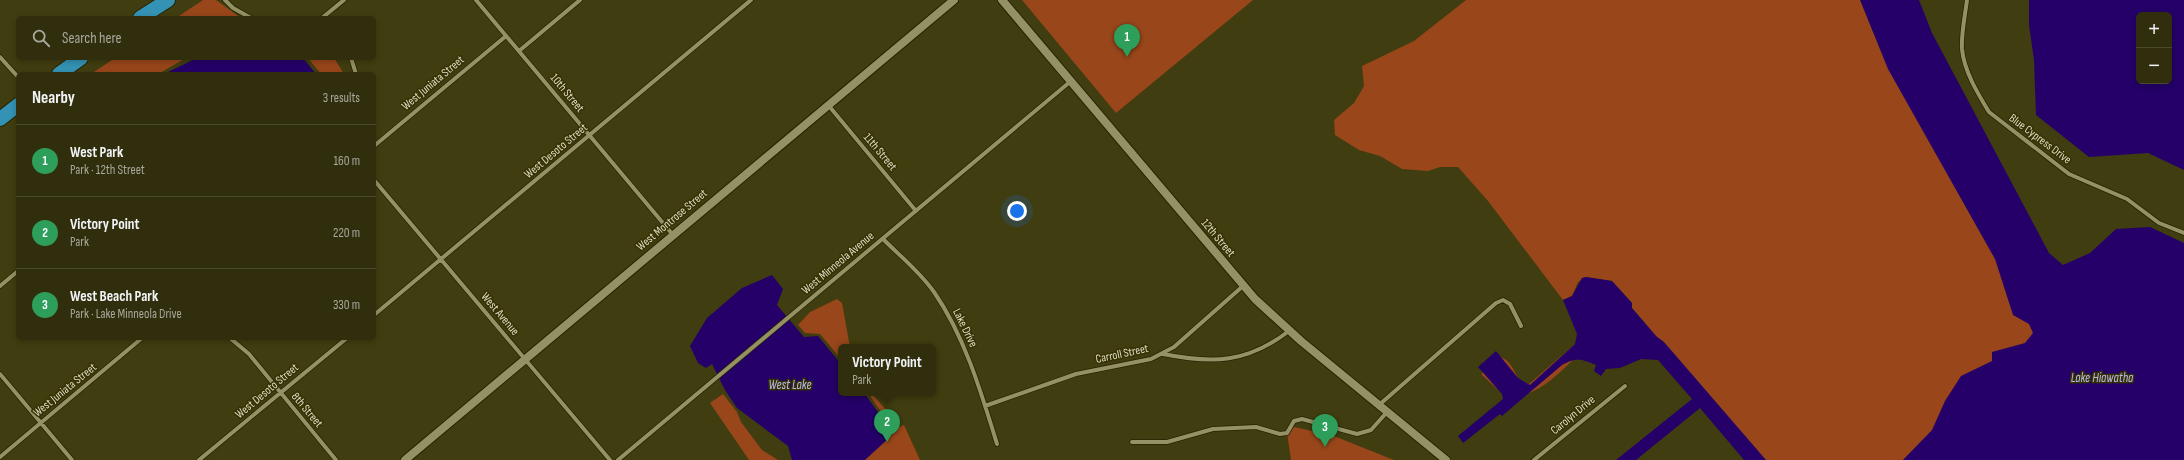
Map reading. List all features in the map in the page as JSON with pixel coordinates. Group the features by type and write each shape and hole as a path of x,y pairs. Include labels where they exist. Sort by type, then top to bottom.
{"highway":[{"path":"143,16 168,0"},
{"path":"62,72 78,60"},
{"path":"0,119 16,107"}],"street":[{"path":"225,0 234,8 248,16"},
{"path":"324,16 344,0"},
{"name":"10th Street","path":"476,0 673,235"},
{"path":"519,51 580,0"},
{"name":"West Desoto Street","path":"376,313 442,260 589,136 744,2 751,0"},
{"name":"West Montrose Street","path":"405,460 954,0"},
{"name":"12th Street","path":"1002,0 1243,286 1289,331 1446,460"},
{"name":"Blue Cypress Drive","path":"1967,0 1962,49 1965,64 1980,98 1989,112 2069,174 2127,199 2159,223 2184,233"},
{"name":"West Juniata Street","path":"376,144 506,36"},
{"path":"0,57 16,75"},
{"path":"352,60 355,72"},
{"name":"West Minneola Avenue","path":"618,460 1071,82"},
{"name":"11th Street","path":"828,105 916,211"},
{"name":"West Avenue","path":"376,182 610,460"},
{"name":"Lake Drive","path":"883,239 923,278 945,309 969,360 997,444"},
{"path":"0,286 16,273"},
{"name":"Carroll Street","path":"985,406 1070,376 1110,366 1140,362 1163,354 1243,286"},
{"path":"1379,405 1496,303 1503,300 1510,304 1521,326"},
{"path":"1163,354 1204,360 1239,357 1262,349 1289,331"},
{"name":"West Juniata Street","path":"0,457 140,340"},
{"name":"8th Street","path":"232,340 249,354 336,460"},
{"name":"West Desoto Street","path":"199,460 345,340"},
{"path":"0,374 72,460"},
{"name":"Carolyn Drive","path":"1534,460 1625,386"},
{"path":"1132,442 1166,442 1213,429 1256,427 1280,434 1287,433 1294,421 1302,419 1357,434 1371,430 1387,412"}],"shaded area":[{"path":"203,0 216,0 238,16 179,16"},
{"path":"1022,0 1253,0 1116,113"},
{"path":"1466,0 1879,0 2049,324 1929,460 1762,460 1632,308 1632,303 1612,281 1586,277 1578,282 1572,296 1563,300 1488,201 1458,167 1440,167 1428,171 1402,169 1380,156 1359,150 1335,135 1334,120 1354,103 1364,86 1362,66 1414,41"},
{"path":"112,60 182,60 162,72 94,72"},
{"path":"310,60 335,60 343,72 319,72"},
{"path":"837,299 842,303 849,344 838,344 838,355 820,334 805,333 798,325 810,312"},
{"path":"1575,344 1575,358 1540,388 1523,395 1513,398 1496,388 1482,375 1483,362 1497,357 1506,360 1510,364 1519,381 1529,384"},
{"path":"723,394 737,412 741,422 762,450 778,460 749,460 710,403"},
{"path":"870,396 874,396 898,423 891,426"},
{"path":"904,425 920,460 821,460"},
{"path":"1290,426 1334,436 1394,460 1291,460 1287,433"}],"water":[{"name":"Lake Hiawatha","path":"1860,0 1919,0 1932,33 2049,253 2063,265 2090,253 2116,229 2150,227 2184,243 2184,460 1903,460 1932,430 1945,401 1961,376 1992,361 1992,352 2025,343 2033,333 2029,324 2013,315 1995,259 1888,69"},
{"path":"2029,0 2184,0 2184,170 2148,153 2089,157 2036,115 2034,60 2029,25"},
{"path":"193,60 305,60 314,72 168,72"},
{"name":"West Lake","path":"772,275 783,289 777,305 804,337 818,336 838,360 838,396 866,396 886,423 890,437 865,460 792,460 788,446 737,408 725,390 712,364 706,368 698,363 690,346 707,318 742,288"},
{"path":"1586,277 1612,281 1632,303 1632,308 1656,336 1664,342 1766,460 1744,460 1700,408 1636,460 1616,460 1692,399 1658,360 1641,359 1620,368 1606,369 1601,376 1594,371 1596,365 1583,360 1567,362 1502,416 1500,414 1463,443 1458,436 1503,399 1502,394 1478,367 1496,351 1518,378 1530,385 1575,344 1577,334 1563,300 1572,296 1582,278"}],"place":[{"name":"West Park","path":"1127,57"},
{"name":"Victory Point","path":"887,442"},
{"name":"West Beach Park","path":"1325,447"}]}
